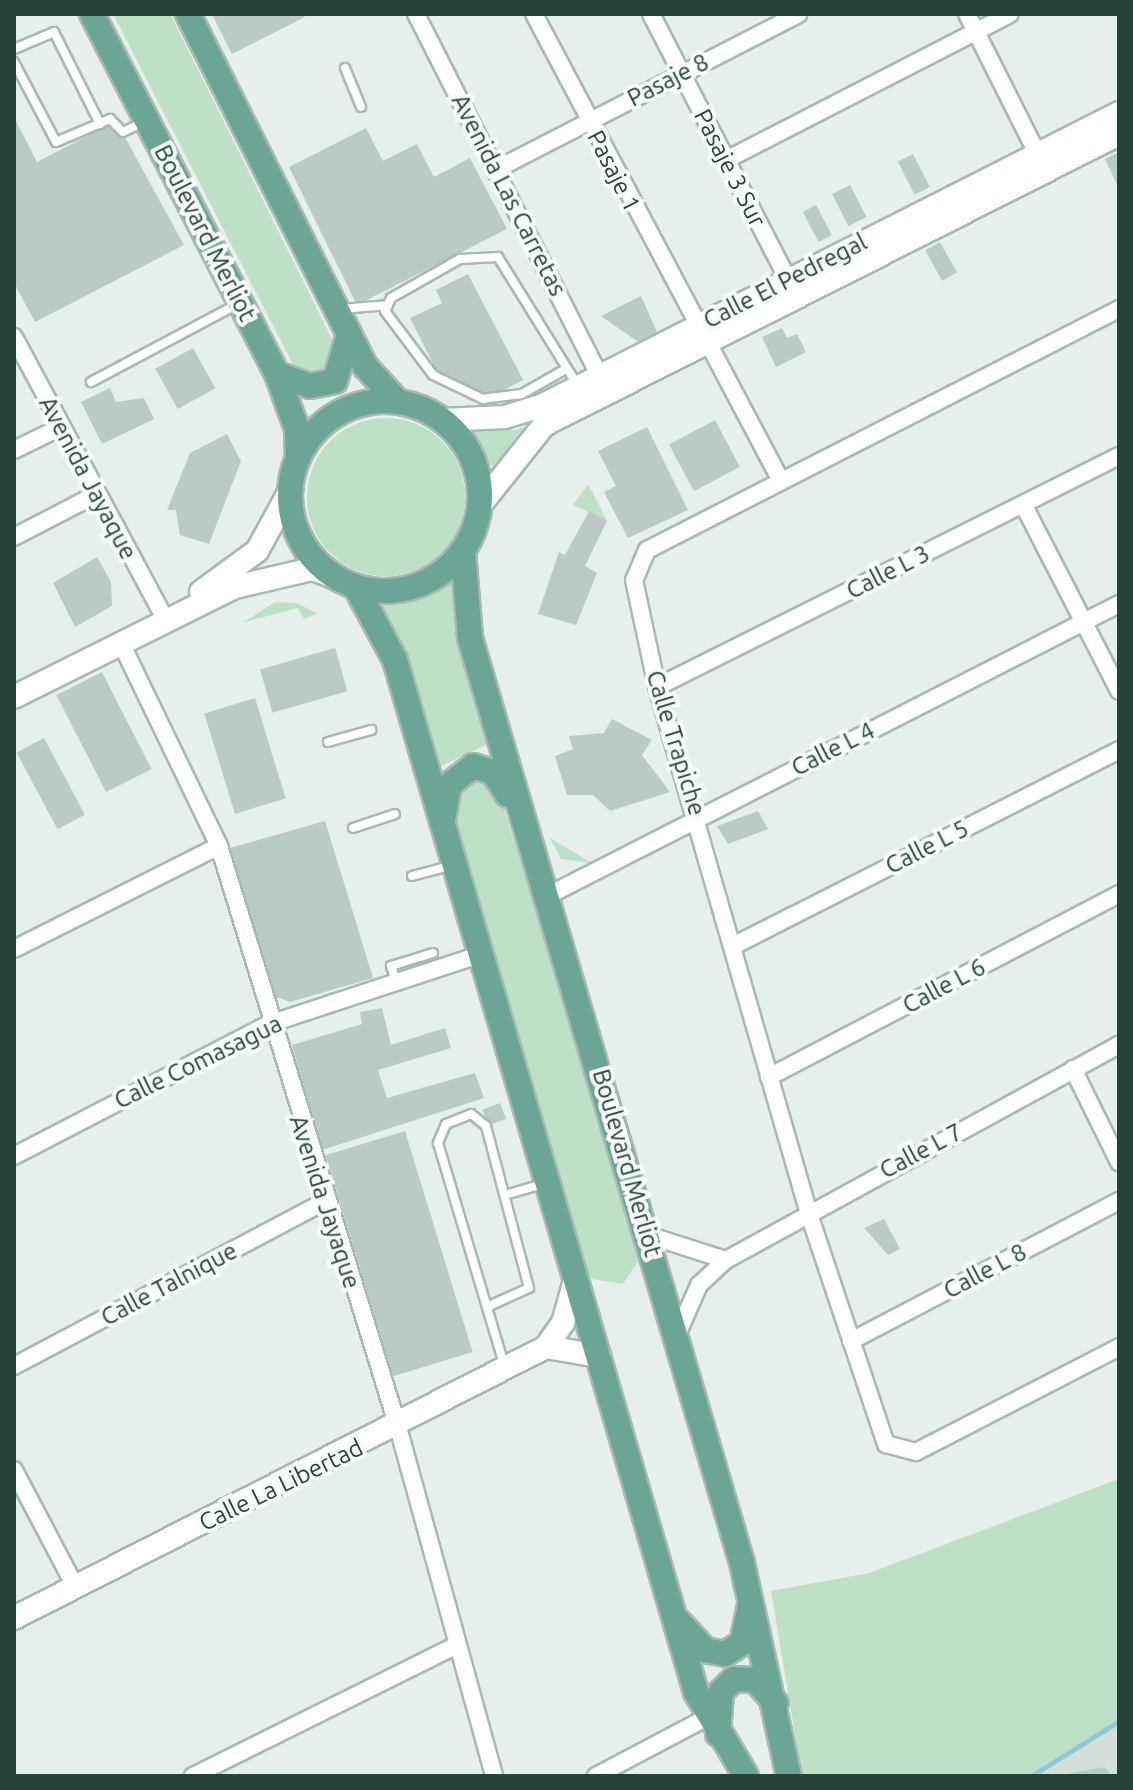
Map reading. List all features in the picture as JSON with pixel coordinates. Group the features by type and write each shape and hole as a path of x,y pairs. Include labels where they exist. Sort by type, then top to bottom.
{"main road":[{"name":"Boulevard Merliot","path":"92,14 277,374 297,429 298,458"},
{"path":"14,697 164,617 235,587 312,569 346,583 415,587 463,552 481,504 473,457 443,420 397,401 365,366 188,14"},
{"name":"Calle El Pedregal","path":"481,504 544,425 788,279 1119,113"},
{"name":"Calle El Pedregal","path":"443,420 505,417 579,387 698,335 1119,134"},
{"path":"277,374 310,386 335,381 349,334"},
{"path":"164,617 257,551 290,491 298,458 339,414 397,401"},
{"path":"290,491 297,532 346,583 385,633 576,1277 673,1617 713,1726 746,1776"},
{"name":"Boulevard Merliot","path":"463,552 470,638 521,818 648,1235 751,1595 777,1705 789,1776"},
{"path":"443,824 449,785 473,766 493,772 521,818"},
{"path":"576,1277 563,1323 546,1347 599,1356"},
{"name":"Calle La Libertad","path":"14,1618 398,1427 546,1347"},
{"path":"673,1617 705,1650 725,1654 742,1643 751,1595"},
{"path":"713,1726 721,1692 734,1679 755,1680 777,1705"}],"street":[{"name":"Avenida Las Carretas","path":"416,14 600,376"},
{"name":"Pasaje 1","path":"534,14 698,335 779,477"},
{"name":"Pasaje 3 Sur","path":"651,14 788,279"},
{"path":"759,14 767,30"},
{"name":"Pasaje 8","path":"497,169 798,14"},
{"path":"967,14 1037,153"},
{"path":"726,160 1010,14"},
{"name":"Calle Trapiche","path":"1119,309 779,477 647,550 636,563 657,687 699,817 809,1214 886,1444 916,1452 1119,1347"},
{"name":"Avenida Jayaque","path":"14,337 19,359 61,427 95,495 164,617"},
{"path":"14,450 61,427"},
{"name":"Calle L 3","path":"657,687 1119,456"},
{"path":"14,537 95,495"},
{"path":"1023,504 1119,691"},
{"name":"Calle L 4","path":"547,896 1119,604"},
{"name":"Avenida Jayaque","path":"120,641 219,846 269,1024 398,1427 453,1647 494,1776"},
{"name":"Calle L 5","path":"735,945 1119,750"},
{"path":"14,949 219,846"},
{"name":"Calle L 6","path":"769,1077 1119,894"},
{"name":"Calle Comasagua","path":"14,1156 269,1024 479,955"},
{"name":"Calle L 7","path":"677,1335 699,1285 726,1260 1119,1045"},
{"path":"1073,1069 1119,1162"},
{"name":"Calle Talnique","path":"14,1366 325,1201"},
{"name":"Calle L 8","path":"851,1341 1119,1201"},
{"path":"648,1235 726,1260"},
{"path":"14,1470 75,1586"},
{"path":"193,1776 453,1647"},
{"path":"596,1776 713,1726"}],"lane":[{"path":"14,49 54,32 100,124"},
{"path":"14,62 56,142 116,120 123,132 147,120"},
{"path":"345,68 361,107"},
{"path":"337,310 388,305 460,259 498,257 564,370 579,387"},
{"path":"91,382 241,303"},
{"path":"388,305 407,348 447,386 495,399 564,370"},
{"path":"328,742 371,730"},
{"path":"353,828 395,814"},
{"path":"412,876 454,865"},
{"path":"396,982 391,966 433,953"},
{"path":"489,1306 529,1288 482,1118 471,1114 446,1124 438,1143 506,1369"},
{"path":"505,1195 548,1182"}],"shaded area":[{"path":"1119,1721 1119,1776 1031,1776"}],"green space":[{"path":"113,14 170,14 343,361 302,382"},
{"path":"386,418 416,424 442,441 459,467 465,497 459,527 442,553 416,570 386,576 356,570 330,553 313,527 307,497 313,467 330,441 356,424"},
{"path":"542,421 496,473 470,430 516,430"},
{"path":"588,484 607,521 573,505"},
{"path":"455,569 458,629 490,743 439,767 378,603 418,598"},
{"path":"275,602 297,603 318,614 304,619 298,608 244,622"},
{"path":"469,770 495,780 644,1253 623,1284 592,1279 582,1266 449,804"},
{"path":"550,838 592,863 561,859"},
{"path":"1119,1479 1119,1721 1031,1776 802,1776 771,1591 869,1573"}],"building":[{"path":"212,14 303,14 305,17 232,54"},
{"path":"14,117 37,162 116,121 184,245 35,322 14,283"},
{"path":"366,128 383,161 417,144 434,177 470,158 507,229 357,305 289,167"},
{"path":"1119,152 1119,189 1105,159"},
{"path":"913,154 930,187 915,195 898,162"},
{"path":"850,185 866,217 849,226 832,194"},
{"path":"816,205 832,235 819,242 803,212"},
{"path":"940,242 957,273 942,281 925,250"},
{"path":"468,274 523,380 489,398 442,381 410,318 442,303 436,290"},
{"path":"641,296 660,339 644,346 601,316"},
{"path":"782,328 787,338 797,334 806,352 776,367 762,337"},
{"path":"193,348 215,388 178,409 155,369"},
{"path":"110,388 116,402 144,398 154,419 102,444 81,402"},
{"path":"715,420 740,467 694,491 669,444"},
{"path":"647,427 688,510 628,538 604,492 616,486 598,451"},
{"path":"227,434 241,461 209,544 180,535 176,510 167,510 190,453"},
{"path":"589,511 607,521 585,566 597,573 576,625 538,614 559,552 565,555"},
{"path":"97,557 111,582 112,606 75,627 53,583"},
{"path":"335,648 347,691 272,713 260,669"},
{"path":"102,672 151,769 106,792 57,695"},
{"path":"255,698 286,798 235,814 204,713"},
{"path":"612,719 652,740 642,755 670,792 610,811 593,795 567,795 555,756 573,749 569,736 604,733"},
{"path":"44,738 85,815 57,829 17,753"},
{"path":"758,811 768,829 728,844 717,826"},
{"path":"325,821 373,978 290,1002 274,996 267,982 230,848"},
{"path":"382,1008 391,1045 445,1028 451,1048 378,1070 387,1098 475,1073 484,1098 322,1150 292,1045 362,1024 360,1012"},
{"path":"500,1103 506,1119 488,1126 482,1110"},
{"path":"405,1131 473,1352 393,1376 326,1155"},
{"path":"884,1219 900,1249 888,1255 864,1228"},
{"path":"1105,1767 1111,1776 1066,1776 1066,1774"}],"waterway":[{"path":"1031,1776 1119,1721"}]}
